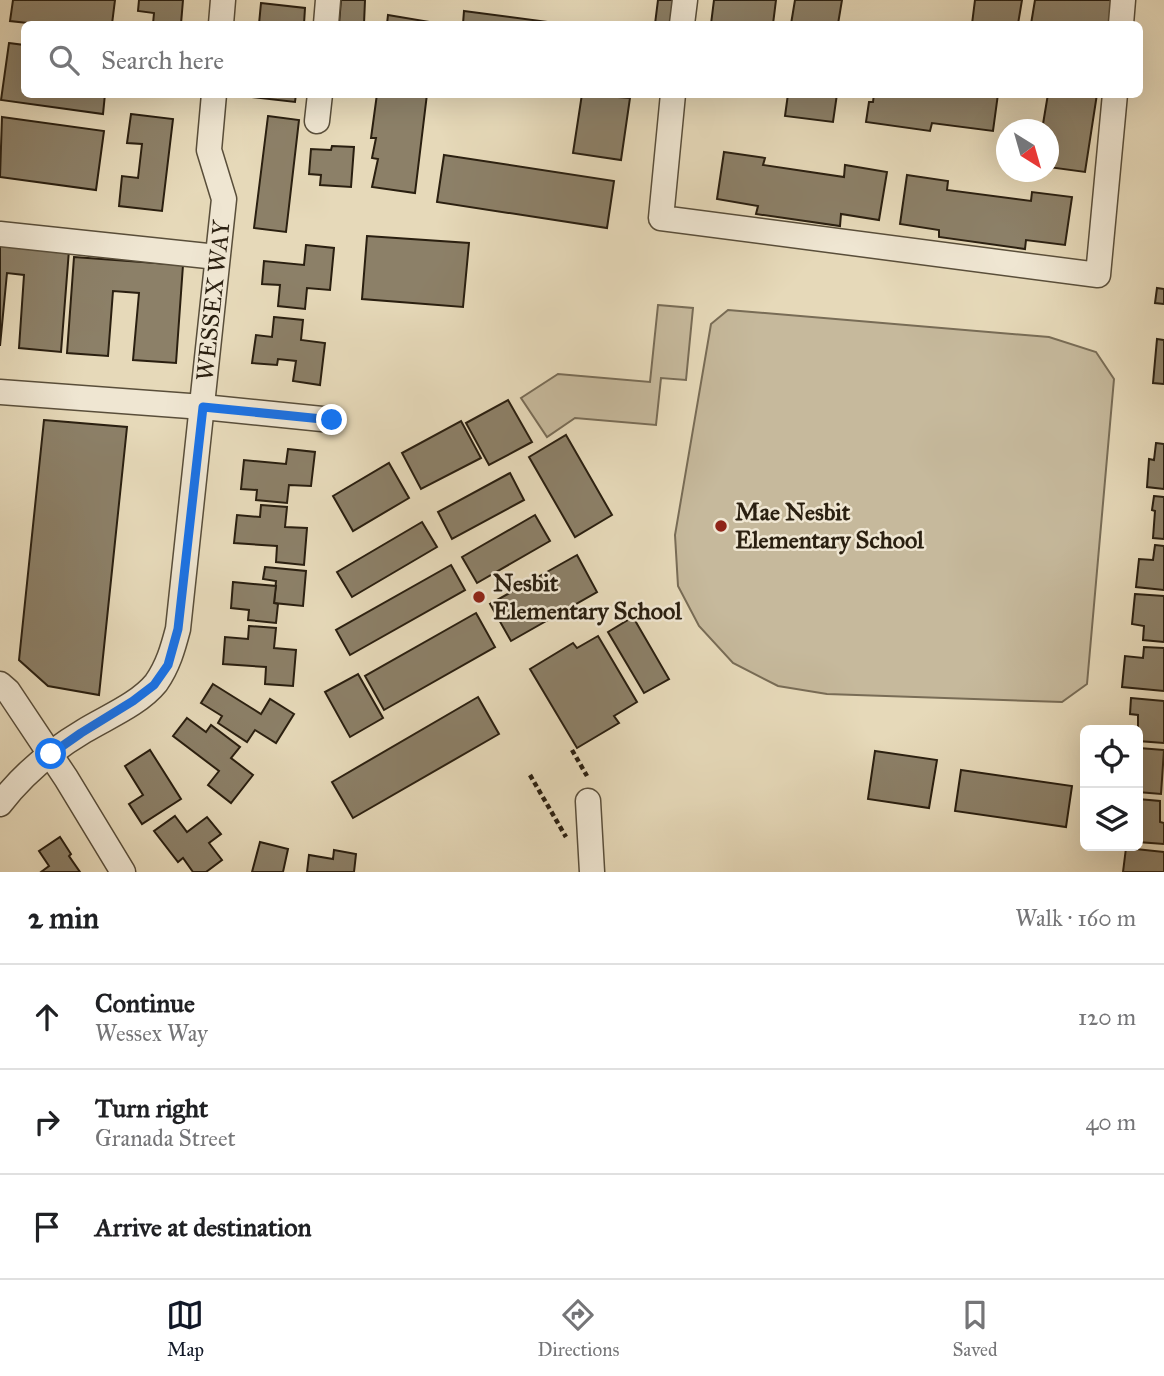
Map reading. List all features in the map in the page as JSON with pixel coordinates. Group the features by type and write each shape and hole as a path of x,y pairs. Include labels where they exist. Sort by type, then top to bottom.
{"street":[{"path":"221,21 223,0"},
{"path":"326,21 328,0"},
{"path":"682,21 685,0"},
{"path":"1121,21 1123,0"},
{"name":"WESSEX WAY","path":"0,804 18,781 51,754 154,685 168,665 178,629 224,200 209,150 214,98"},
{"path":"317,121 320,98"},
{"path":"673,98 661,218 1098,275 1115,98"},
{"path":"0,234 217,257"},
{"path":"0,392 203,407 332,420"},
{"path":"0,684 8,691 51,754 123,872"},
{"path":"588,801 592,872"}],"path":[{"path":"572,750 587,776"},
{"path":"530,775 567,839"}],"shaded area":[{"path":"658,305 693,308 686,380 661,378 656,425 575,418 547,437 521,398 558,374 650,382"},
{"path":"728,310 1049,337 1096,352 1114,379 1087,684 1062,702 827,694 778,686 733,663 699,626 678,586 675,535 711,324"}],"building":[{"path":"13,0 115,0 112,21 10,21"},
{"path":"139,0 183,0 181,21 153,21 154,13 138,11"},
{"path":"341,0 365,0 364,21 339,21"},
{"path":"658,0 678,0 675,21 655,21"},
{"path":"714,0 776,0 773,21 711,21"},
{"path":"795,0 842,0 838,21 792,21"},
{"path":"975,0 1022,0 1018,21 972,21"},
{"path":"1035,0 1121,0 1118,21 1032,21"},
{"path":"261,3 305,8 304,21 259,21"},
{"path":"464,11 540,21 463,21"},
{"path":"388,15 424,21 387,21"},
{"path":"9,43 21,45 21,98 105,98 103,114 1,100"},
{"path":"260,98 296,98 295,102"},
{"path":"376,98 427,98 415,193 372,187 378,159 372,158 376,138 371,138"},
{"path":"581,98 630,98 621,160 573,153"},
{"path":"787,98 836,98 833,122 785,116"},
{"path":"874,98 997,98 993,131 932,123 930,131 866,122 869,102 873,102"},
{"path":"1047,98 1096,98 1085,172 1059,168 1059,119 1044,119"},
{"path":"131,114 173,119 162,211 119,206 122,176 138,178 142,144 127,143"},
{"path":"268,116 299,120 286,232 254,228"},
{"path":"2,117 104,131 96,190 0,177"},
{"path":"332,146 354,147 351,187 320,185 321,175 309,174 311,149 331,150"},
{"path":"724,152 765,158 763,165 844,177 845,165 887,172 879,220 841,214 840,226 756,214 758,206 717,199"},
{"path":"444,155 614,181 607,228 437,202"},
{"path":"907,175 948,181 947,190 1031,201 1032,192 1072,197 1065,245 1026,240 1025,249 939,237 939,230 900,224"},
{"path":"367,236 469,243 463,307 362,299"},
{"path":"0,245 69,250 61,352 19,348 24,275 7,273 0,346"},
{"path":"306,245 334,248 330,290 307,288 305,309 278,306 280,285 262,284 264,261 304,265"},
{"path":"74,257 183,265 176,363 133,360 139,293 113,291 108,356 67,353"},
{"path":"1157,288 1164,289 1164,304 1155,303"},
{"path":"274,317 303,320 301,340 325,343 320,385 293,381 296,361 278,359 277,365 252,363 256,335 272,337"},
{"path":"1157,339 1164,340 1164,384 1153,383"},
{"path":"508,400 532,442 489,465 466,423"},
{"path":"44,420 127,427 99,695 48,686 19,660"},
{"path":"461,421 481,458 421,489 402,453"},
{"path":"566,435 612,515 575,537 529,457"},
{"path":"1156,443 1164,444 1164,489 1147,487 1149,459 1154,460"},
{"path":"288,449 315,452 311,486 289,485 287,503 256,500 257,490 241,489 244,460 286,464"},
{"path":"389,463 409,498 353,531 333,496"},
{"path":"510,473 524,500 452,539 438,512"},
{"path":"1154,496 1164,497 1164,539 1153,538"},
{"path":"261,505 287,507 285,527 307,528 304,565 276,562 277,546 234,543 237,515 260,517"},
{"path":"535,515 550,541 477,583 462,557"},
{"path":"422,522 437,547 352,597 337,572"},
{"path":"1155,545 1164,546 1164,590 1136,587 1139,559 1153,560"},
{"path":"577,555 597,592 511,641 490,604"},
{"path":"451,565 465,590 350,655 336,630"},
{"path":"265,567 306,571 303,606 274,603 276,581 263,579"},
{"path":"233,582 276,586 276,623 248,620 249,610 231,608"},
{"path":"1135,594 1164,596 1164,642 1143,640 1144,626 1132,624"},
{"path":"476,613 495,647 384,710 365,676"},
{"path":"633,617 669,679 644,693 608,632"},
{"path":"249,626 276,628 274,648 296,650 293,686 265,684 266,667 223,664 225,637 248,639"},
{"path":"598,636 637,702 614,716 619,723 577,748 530,669 573,643 577,648"},
{"path":"1144,647 1164,648 1164,691 1122,687 1125,656 1143,658"},
{"path":"358,674 383,718 350,737 325,692"},
{"path":"213,684 261,714 270,699 294,714 276,743 255,730 247,742 218,723 222,716 201,703"},
{"path":"478,697 499,734 353,818 332,782"},
{"path":"1131,698 1164,701 1164,743 1143,741 1143,725 1138,725 1138,715 1130,714"},
{"path":"187,718 206,732 211,725 240,747 231,758 253,775 231,803 208,785 219,771 173,736"},
{"path":"1143,748 1164,750 1161,794 1143,792"},
{"path":"150,750 181,799 142,824 129,804 143,795 125,766"},
{"path":"875,751 937,760 929,808 868,799"},
{"path":"961,770 1072,786 1066,827 955,811"},
{"path":"1143,799 1160,801 1164,844 1143,842"},
{"path":"175,816 187,832 207,817 221,834 209,843 222,860 206,872 193,872 183,858 178,862 154,831"},
{"path":"60,837 80,872 41,872 49,866 39,851"},
{"path":"260,842 288,849 283,872 252,872"},
{"path":"334,850 356,854 354,872 307,872 309,855 333,859"},
{"path":"1126,851 1164,852 1164,872 1123,872"}],"place":[{"name":"Mae Nesbit Elementary School","path":"721,526"},
{"name":"Nesbit Elementary School","path":"479,597"}],"route":[{"path":"51,754 133,701 154,685 168,665 178,629 203,407 332,420"}]}
